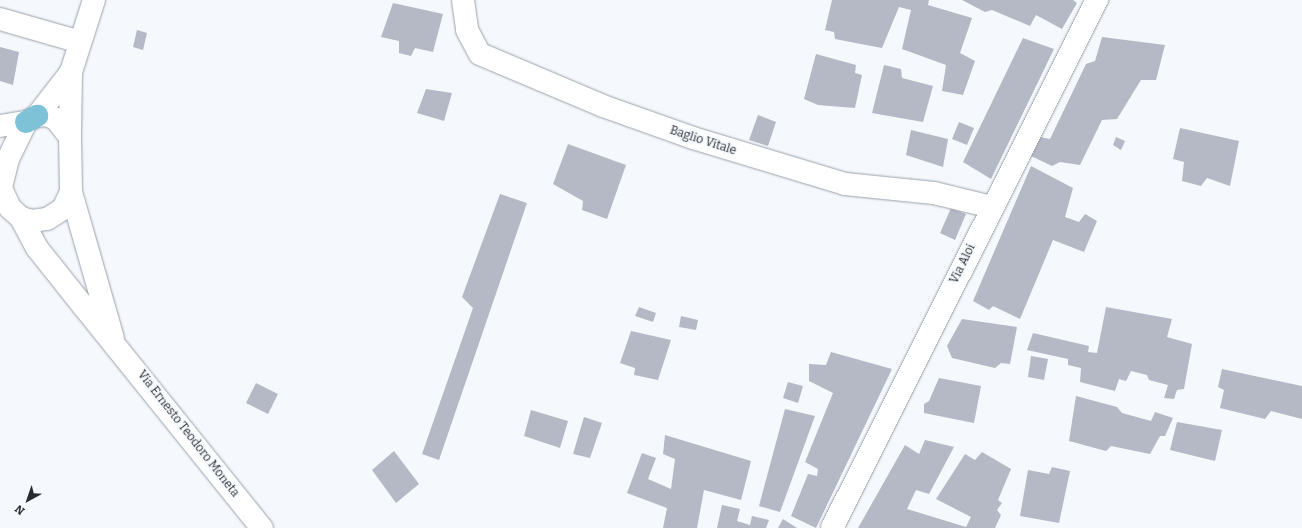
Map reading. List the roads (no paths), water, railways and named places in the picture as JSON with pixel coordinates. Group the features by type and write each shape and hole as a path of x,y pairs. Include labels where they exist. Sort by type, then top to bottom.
{"street":[{"path":"71,72 32,119 1,175 1,188 10,214 32,221 55,215 63,209 71,192 71,72 94,0"},
{"name":"Baglio Vitale","path":"463,0 466,30 480,54 604,106 693,138 844,184 934,193 992,206"},
{"name":"Via Aloi","path":"832,528 992,206 1097,0"},
{"path":"0,19 80,42"},
{"path":"0,126 46,115 56,119 70,137"},
{"name":"Via Ernesto Teodoro Moneta","path":"71,192 114,341"},
{"name":"Via Ernesto Teodoro Moneta","path":"10,214 114,341 262,528"}]}
